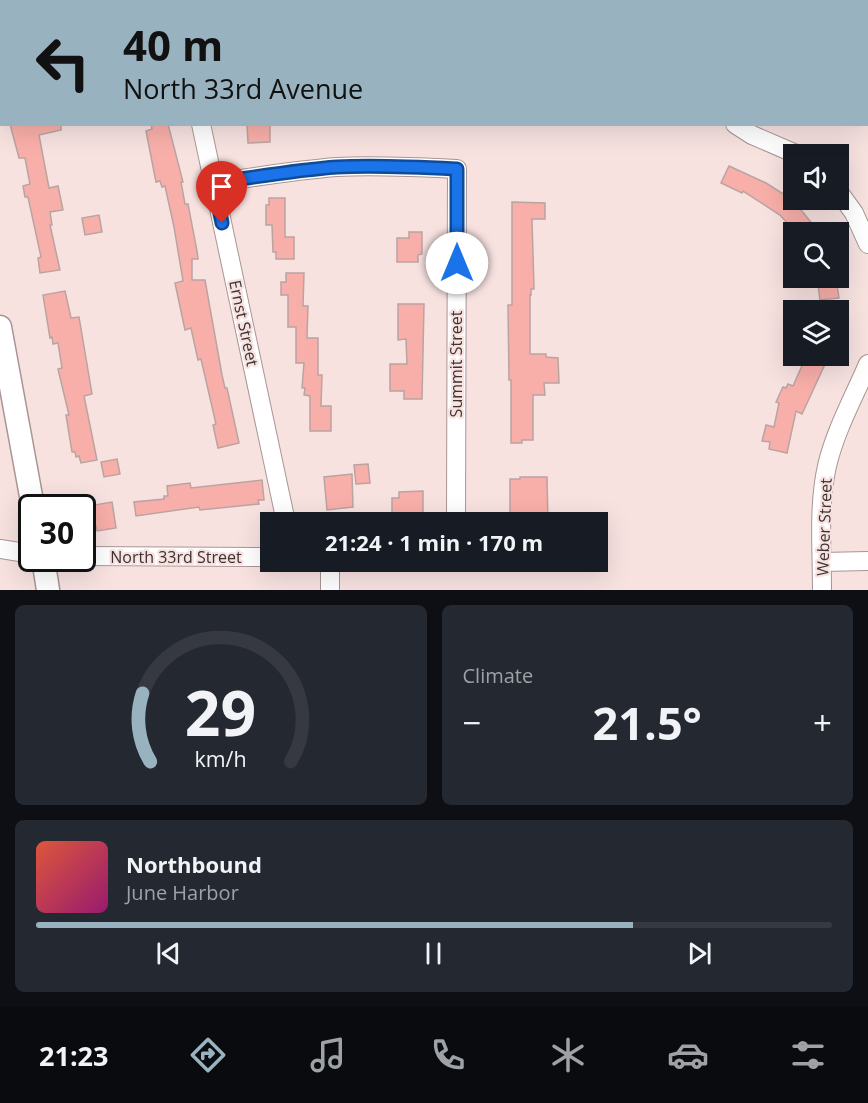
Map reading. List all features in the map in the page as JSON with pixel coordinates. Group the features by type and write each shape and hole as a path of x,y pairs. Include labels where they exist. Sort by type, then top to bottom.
{"main road":[{"path":"0,327 31,494"},
{"path":"45,572 48,590"}],"street":[{"name":"Ernst Street","path":"201,126 284,512"},
{"path":"738,126 752,135 783,148"},
{"name":"Summit Street","path":"214,183 336,167 390,166 457,169 456,512"},
{"path":"849,206 868,244"},
{"name":"Weber Street","path":"822,590 822,501 828,464 834,443 868,364"},
{"path":"0,549 18,552"},
{"name":"North 33rd Street","path":"96,556 260,557"},
{"path":"822,561 868,561"},
{"path":"330,572 330,590"}],"building":[{"path":"11,126 61,126 61,130 39,135 49,188 58,186 63,210 50,212 52,225 50,225 60,270 40,273 38,258 41,257 28,197 25,197 23,186 30,184 25,158 19,158"},
{"path":"151,126 169,126 197,251 198,259 192,259 192,280 205,280 222,375 239,443 218,448 213,425 216,424 201,359 198,360 191,328 185,330 175,283 183,281 174,227 165,186 162,187 160,181 156,182 146,131 152,129"},
{"path":"247,126 270,126 270,142 248,143"},
{"path":"729,166 783,194 783,210 801,210 811,222 786,222 780,215 743,191 742,193 721,183"},
{"path":"269,198 285,198 285,237 294,237 294,259 276,259 276,252 273,252 272,225 266,225 266,205 269,205"},
{"path":"512,202 545,203 545,219 532,219 534,289 531,289 530,295 530,354 546,354 546,357 558,358 559,383 544,383 545,395 533,395 533,440 522,440 522,443 511,443 508,305 512,305"},
{"path":"99,215 102,232 85,235 82,218"},
{"path":"409,232 422,232 422,254 418,255 418,262 397,262 397,238 409,238"},
{"path":"286,273 304,273 303,306 308,306 307,338 318,338 318,375 322,375 321,406 331,406 331,431 310,431 310,396 304,395 305,388 302,388 304,363 296,363 296,327 288,327 288,295 281,295 281,282 286,282"},
{"path":"818,288 838,288 839,298 820,300"},
{"path":"65,291 71,318 79,317 92,394 84,396 97,460 81,463 79,456 76,457 75,452 72,452 66,415 69,415 58,369 62,368 58,343 53,344 52,337 50,338 43,295"},
{"path":"398,304 424,304 422,399 404,399 404,391 390,391 390,364 407,364 406,339 398,340"},
{"path":"802,366 824,366 802,414 796,411 787,453 769,449 770,442 762,441 766,425 774,427 779,403 776,402 783,387 786,388 788,384 793,386"},
{"path":"117,459 120,474 104,477 101,462"},
{"path":"368,464 370,483 356,484 354,465"},
{"path":"352,474 353,507 327,510 324,477"},
{"path":"520,477 547,477 548,512 510,512 510,479 520,479"},
{"path":"262,480 264,500 258,500 259,504 200,510 199,507 136,516 134,502 164,499 164,496 168,496 167,486 190,483 191,488"},
{"path":"423,491 423,512 392,512 392,498 399,498 399,492"},
{"path":"112,502 116,528 97,531 96,505"}],"route":[{"path":"222,223 214,183 336,167 390,166 457,169 457,263"}]}
